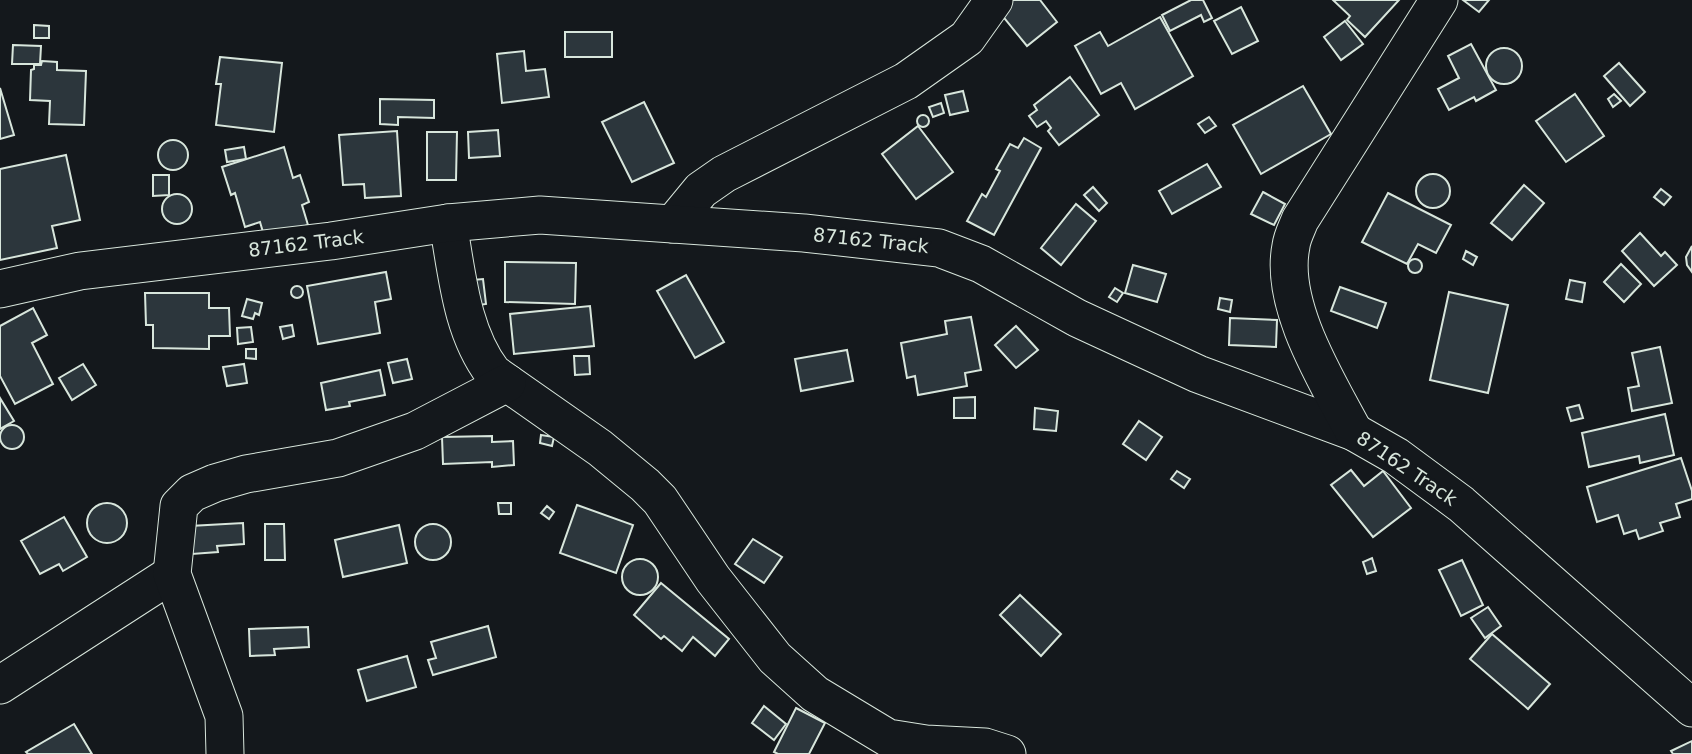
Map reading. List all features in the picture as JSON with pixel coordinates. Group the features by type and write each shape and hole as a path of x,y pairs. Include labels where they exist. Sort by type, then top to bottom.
{"street":[{"path":"673,225 701,190 724,174 906,81 967,38 994,0"},
{"path":"1354,432 1303,335 1289,273 1291,245 1300,220 1439,0"},
{"name":"87162 Track","path":"0,289 80,271 331,241 448,223 540,215 804,233 939,248 982,264 1077,318 1198,374 1354,432 1396,456 1461,504 1692,708"},
{"path":"448,223 461,295 472,338 483,360 493,373 600,448 660,500 713,579 775,658 815,694 888,738 926,744 985,747 1007,754"},
{"path":"225,754 224,716 172,574 179,506 192,494 215,483 246,474 338,458 415,431 507,383"},
{"path":"0,685 172,574"}],"building":[{"path":"1006,0 1040,0 1057,22 1027,46 996,8"},
{"path":"1191,0 1203,0 1212,18 1204,22 1201,15 1170,31 1162,15"},
{"path":"1333,0 1399,0 1365,37 1347,20 1350,16"},
{"path":"1463,0 1489,0 1479,12"},
{"path":"1241,7 1258,41 1232,54 1214,21"},
{"path":"1160,17 1193,76 1135,109 1121,83 1101,94 1075,46 1100,32 1108,46"},
{"path":"1345,21 1363,44 1341,60 1324,37"},
{"path":"34,25 49,26 49,38 34,38"},
{"path":"565,32 612,32 612,57 565,57"},
{"path":"1471,44 1496,90 1476,101 1474,97 1449,110 1438,89 1459,78 1448,56"},
{"path":"13,45 41,46 40,64 12,64"},
{"path":"1504,48 1517,53 1522,66 1517,79 1504,84 1491,79 1486,66 1491,53"},
{"path":"524,51 526,71 545,69 549,97 502,103 497,54"},
{"path":"220,57 282,63 274,132 216,125 221,84 216,84"},
{"path":"42,61 57,62 57,70 86,71 84,125 49,124 50,101 30,100 31,70 34,65 41,65"},
{"path":"1619,63 1645,92 1630,106 1604,76"},
{"path":"1070,77 1099,115 1059,145 1048,131 1051,128 1046,121 1037,127 1029,116 1037,110 1034,105"},
{"path":"1303,86 1331,134 1261,174 1233,125"},
{"path":"0,88 14,135 0,139"},
{"path":"963,91 968,111 950,115 945,95"},
{"path":"1575,94 1604,136 1566,162 1536,121"},
{"path":"1614,94 1621,101 1613,107 1608,99"},
{"path":"380,99 434,100 434,118 398,117 398,125 380,124"},
{"path":"644,102 674,163 632,182 602,122"},
{"path":"941,103 944,113 933,117 929,107"},
{"path":"923,115 929,121 923,127 917,121"},
{"path":"1209,117 1216,126 1205,133 1198,124"},
{"path":"918,126 953,172 916,199 882,154"},
{"path":"498,130 500,156 469,158 468,132"},
{"path":"397,131 401,196 365,198 364,184 343,185 339,135"},
{"path":"427,132 457,132 456,180 427,180"},
{"path":"1024,138 1041,148 994,235 967,221 982,194 986,197 1000,171 996,169 1010,144 1018,148"},
{"path":"173,140 183,145 188,155 183,165 173,170 163,165 158,155 163,145"},
{"path":"244,147 246,159 227,162 225,150"},
{"path":"284,147 293,178 300,175 309,202 302,205 308,225 265,239 260,222 245,227 235,193 231,195 222,167"},
{"path":"66,155 80,220 52,226 57,248 0,260 0,169"},
{"path":"1207,164 1221,187 1172,214 1159,191"},
{"path":"1433,174 1445,179 1450,191 1445,203 1433,208 1421,203 1416,191 1421,179"},
{"path":"153,175 169,175 169,195 153,196"},
{"path":"1524,185 1544,203 1512,240 1491,223"},
{"path":"1093,187 1107,203 1099,211 1084,195"},
{"path":"1661,189 1671,197 1664,205 1654,197"},
{"path":"1263,192 1285,204 1274,225 1251,214"},
{"path":"1388,193 1451,225 1436,253 1418,244 1407,264 1362,242"},
{"path":"177,194 187,199 192,209 187,219 177,224 167,219 162,209 167,199"},
{"path":"1076,204 1096,221 1061,265 1041,248"},
{"path":"1640,233 1661,256 1665,252 1677,265 1654,286 1622,251"},
{"path":"1692,246 1692,272 1686,257"},
{"path":"1466,251 1477,257 1473,265 1463,259"},
{"path":"1412,259 1418,259 1422,266 1418,273 1412,273 1408,269 1408,263"},
{"path":"505,262 576,263 575,304 505,302"},
{"path":"1621,264 1641,284 1624,302 1604,282"},
{"path":"1133,265 1166,274 1157,302 1125,293"},
{"path":"386,272 391,299 375,302 380,333 318,344 307,286"},
{"path":"686,275 724,342 695,358 657,291"},
{"path":"483,279 486,304 466,307 462,281"},
{"path":"1570,280 1585,283 1582,302 1566,299"},
{"path":"297,286 303,292 297,298 291,292"},
{"path":"1340,287 1386,303 1377,328 1331,311"},
{"path":"1115,288 1123,293 1117,302 1109,297"},
{"path":"1449,292 1508,305 1488,393 1430,380"},
{"path":"145,293 209,293 209,308 229,308 230,336 209,336 209,349 153,348 153,325 146,325"},
{"path":"1220,298 1232,300 1230,312 1218,309"},
{"path":"247,299 262,303 259,315 255,313 253,319 242,316"},
{"path":"590,306 594,346 514,354 510,314"},
{"path":"33,308 47,335 32,343 53,384 15,404 0,376 0,326"},
{"path":"971,317 981,370 965,373 967,386 918,395 915,376 907,378 901,343 947,334 945,321"},
{"path":"1230,318 1277,320 1276,347 1229,345"},
{"path":"292,325 294,336 283,339 280,327"},
{"path":"1016,326 1038,350 1016,368 995,345"},
{"path":"251,327 253,342 238,344 237,328"},
{"path":"1660,347 1672,403 1632,411 1628,388 1639,386 1632,353"},
{"path":"246,349 256,349 256,359 246,358"},
{"path":"847,350 853,381 801,391 795,359"},
{"path":"574,356 589,356 590,374 575,375"},
{"path":"407,359 412,379 393,383 388,363"},
{"path":"83,364 96,385 72,400 59,378"},
{"path":"244,364 247,383 227,386 223,367"},
{"path":"380,370 385,395 326,410 321,383"},
{"path":"975,397 975,418 954,418 954,398"},
{"path":"0,398 14,421 0,429"},
{"path":"1579,405 1583,418 1571,421 1567,408"},
{"path":"1035,408 1058,411 1056,431 1034,429"},
{"path":"1665,414 1674,455 1640,463 1639,456 1589,467 1582,433"},
{"path":"1139,421 1162,437 1146,460 1123,444"},
{"path":"12,425 21,428 24,437 21,446 12,449 3,446 0,437 3,428"},
{"path":"541,435 554,437 552,446 540,443"},
{"path":"492,436 492,442 513,441 514,465 492,467 492,462 443,464 442,437"},
{"path":"1681,458 1692,499 1676,504 1680,517 1660,523 1663,531 1639,539 1636,530 1624,534 1618,515 1597,522 1587,487"},
{"path":"1351,470 1364,486 1383,471 1411,508 1373,537 1331,485"},
{"path":"1177,471 1190,479 1184,488 1171,479"},
{"path":"107,503 121,509 127,523 121,537 107,543 93,537 87,523 93,509"},
{"path":"498,503 511,503 511,514 499,514"},
{"path":"577,505 633,525 616,573 560,553"},
{"path":"547,506 554,512 549,519 541,513"},
{"path":"64,517 87,557 63,571 59,564 40,574 21,541"},
{"path":"243,523 244,544 217,546 218,552 192,554 190,526"},
{"path":"265,524 284,524 285,560 265,560"},
{"path":"433,524 446,529 451,542 446,555 433,560 420,555 415,542 420,529"},
{"path":"399,525 407,563 343,577 335,540"},
{"path":"753,539 782,557 764,583 735,564"},
{"path":"1372,558 1376,571 1367,574 1363,562"},
{"path":"640,559 653,564 658,577 653,590 640,595 627,590 622,577 627,564"},
{"path":"1462,560 1483,605 1461,616 1439,570"},
{"path":"661,583 729,639 715,656 693,637 682,651 664,636 661,639 634,615"},
{"path":"1020,595 1061,634 1041,656 1000,615"},
{"path":"1488,607 1501,626 1485,638 1471,618"},
{"path":"488,626 496,657 433,675 428,660 436,658 431,642"},
{"path":"308,627 309,647 274,649 275,655 250,656 249,629"},
{"path":"1492,634 1550,684 1528,709 1470,659"},
{"path":"407,656 416,687 367,701 358,670"},
{"path":"764,706 786,724 774,740 752,723"},
{"path":"796,708 825,723 809,754 778,754 774,752"},
{"path":"74,724 92,754 26,752"},
{"path":"1692,741 1692,754 1673,754 1671,751"}]}
